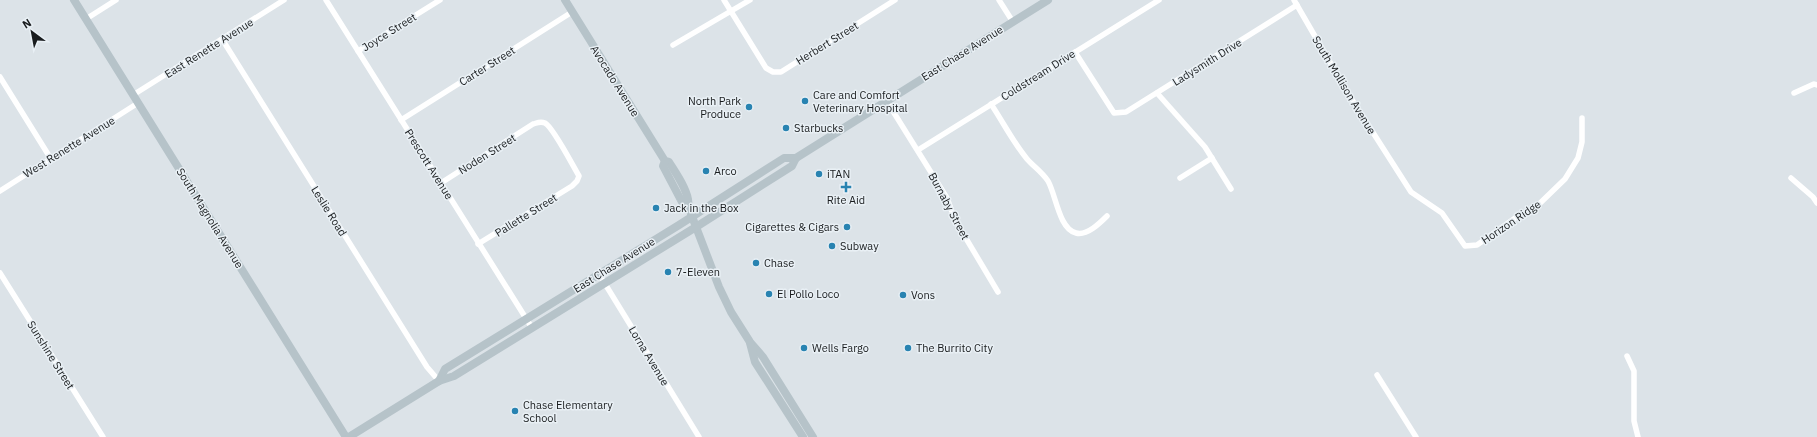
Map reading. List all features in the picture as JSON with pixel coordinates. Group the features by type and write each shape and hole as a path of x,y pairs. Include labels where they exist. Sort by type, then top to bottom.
{"main road":[{"name":"South Magnolia Avenue","path":"74,0 346,437"},
{"name":"Avocado Avenue","path":"565,0 665,161 669,162 680,182 689,201 688,206 724,297 731,312 750,342"},
{"name":"East Chase Avenue","path":"349,437 439,381 454,376 604,282 696,227 792,166 796,158 886,100 1048,0"},
{"name":"East Chase Avenue","path":"439,381 445,369 784,158 796,158"},
{"path":"750,342 755,362 803,437"},
{"path":"750,342 763,357 813,437"}],"street":[{"path":"86,19 116,0"},
{"name":"East Renette Avenue","path":"133,95 284,0"},
{"name":"Prescott Avenue","path":"326,0 532,328"},
{"name":"Joyce Street","path":"358,51 440,0"},
{"name":"Herbert Street","path":"724,0 766,68 774,72 781,72 895,0"},
{"path":"673,45 750,0"},
{"path":"999,0 1012,22"},
{"name":"Coldstream Drive","path":"918,150 1159,0"},
{"name":"Ladysmith Drive","path":"1075,52 1114,113 1126,112 1295,3"},
{"name":"South Mollison Avenue","path":"1295,3 1349,95 1396,169"},
{"name":"Carter Street","path":"401,120 572,12"},
{"name":"Leslie Road","path":"222,39 427,367 439,381"},
{"path":"0,77 51,159"},
{"path":"1794,93 1814,84 1817,85"},
{"path":"1157,93 1199,139 1231,189"},
{"name":"Burnaby Street","path":"886,100 947,198 955,220 998,292"},
{"name":"West Renette Avenue","path":"0,191 138,103"},
{"path":"991,104 1027,160 1048,180 1064,225 1070,231 1077,234 1083,233 1097,226 1107,216"},
{"name":"Horizon Ridge","path":"1396,169 1411,192 1442,213 1465,246 1477,245 1518,216 1535,208 1565,179 1578,158 1582,142 1582,118"},
{"name":"Noden Street","path":"441,183 540,121 546,123 552,131 579,176 577,181 572,186"},
{"path":"1180,178 1212,158"},
{"path":"1791,178 1813,197 1817,203"},
{"name":"Pallette Street","path":"478,244 572,186"},
{"name":"Sunshine Street","path":"0,273 102,437"},
{"name":"Lorna Avenue","path":"599,274 699,437"},
{"path":"1627,356 1634,371 1634,421 1638,437"},
{"path":"1377,374 1416,437"}],"place":[{"name":"Care and Comfort Veterinary Hospital","path":"805,101"},
{"name":"North Park Produce","path":"749,107"},
{"name":"Starbucks","path":"786,128"},
{"name":"Arco","path":"706,171"},
{"name":"iTAN","path":"819,174"},
{"name":"Rite Aid","path":"846,187"},
{"name":"Jack in the Box","path":"656,208"},
{"name":"Cigarettes & Cigars","path":"847,227"},
{"name":"Subway","path":"832,246"},
{"name":"Chase","path":"756,263"},
{"name":"7-Eleven","path":"668,272"},
{"name":"El Pollo Loco","path":"769,294"},
{"name":"Vons","path":"903,295"},
{"name":"Wells Fargo","path":"804,348"},
{"name":"The Burrito City","path":"908,348"},
{"name":"Chase Elementary School","path":"515,411"}]}
